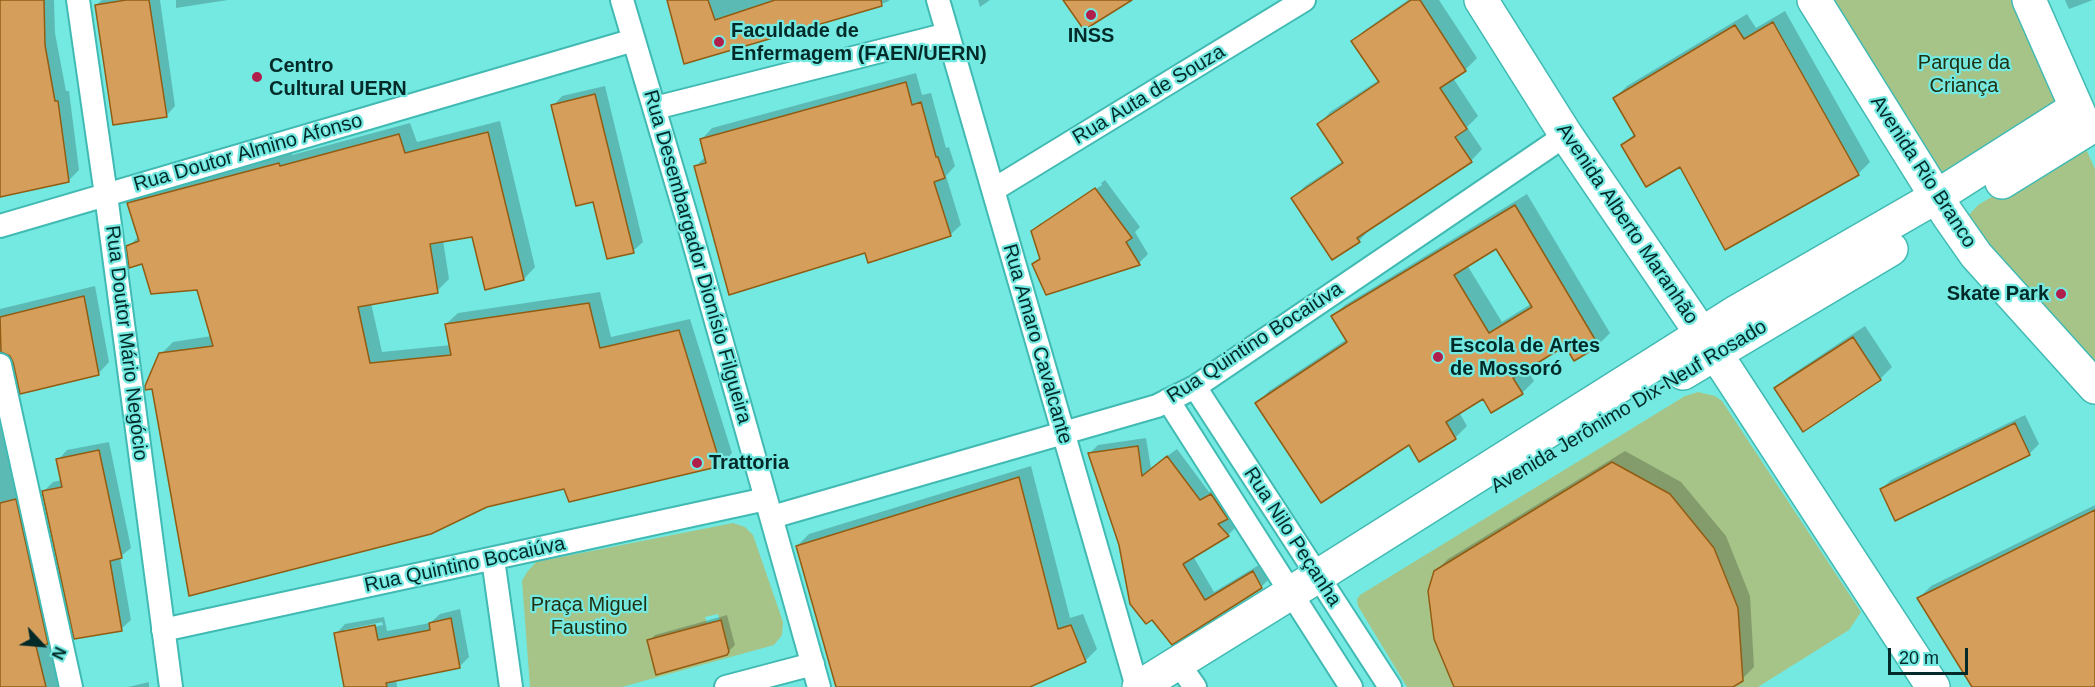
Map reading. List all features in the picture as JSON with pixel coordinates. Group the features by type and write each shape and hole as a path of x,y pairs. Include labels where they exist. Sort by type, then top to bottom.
{"main road":[{"name":"Avenida Alberto Maranhão","path":"1481,0 1566,135 1708,344 1933,687"},
{"name":"Avenida Rio Branco","path":"1814,0 1942,206 1977,255 2093,383"},
{"path":"2029,0 2086,128"},
{"name":"Avenida Jerônimo Dix-Neuf Rosado","path":"1138,687 1184,678 1309,592 1708,344 1738,311 1942,206 2086,128"}],"street":[{"name":"Rua Doutor Mário Negócio","path":"78,0 171,687"},
{"name":"Rua Desembargador Dionísio Filgueira","path":"622,0 655,108 819,687"},
{"name":"Rua Amaro Cavalcante","path":"938,0 1138,687"},
{"name":"Rua Auta de Souza","path":"993,190 1304,0"},
{"path":"655,108 948,34"},
{"name":"Rua Doutor Almino Afonso","path":"0,226 634,40"},
{"name":"Rua Quintino Bocaiúva","path":"164,630 493,559 769,508 1063,433 1157,406 1195,387 1566,135"},
{"path":"0,365 70,687"},
{"name":"Rua Nilo Peçanha","path":"1195,387 1309,592 1351,687"},
{"name":"Rua Nilo Peçanha","path":"1168,400 1309,592 1390,687"},
{"path":"493,559 510,687"},
{"path":"726,687 813,664"}],"green space":[{"name":"Parque da Criança","path":"1833,0 2013,0 2052,85 2053,109 1953,170 1944,172 1936,169"},
{"name":"Skate Park","path":"2073,149 2086,149 2095,169 2095,368 1966,223 1967,217 1978,205"},
{"path":"1698,392 1715,396 1722,401 1861,612 1849,630 1758,687 1407,687 1358,606 1357,599 1360,595 1685,396"},
{"name":"Praça Miguel Faustino","path":"733,523 745,527 753,535 783,622 782,635 774,645 622,687 530,687 522,581 536,562","holes":["718,614 729,653 707,624 705,617"]}],"building":[{"path":"0,0 44,0 45,45 55,101 58,101 69,182 0,197"},
{"path":"126,0 149,0 167,117 113,125 95,5"},
{"name":"Faculdade de Enfermagem (FAEN/UERN)","path":"667,0 708,0 715,20 775,0 881,0 882,6 684,64"},
{"name":"INSS","path":"1063,0 1132,0 1084,30"},
{"path":"1411,0 1420,0 1466,71 1440,88 1467,129 1455,137 1472,162 1357,238 1360,242 1332,260 1291,198 1343,163 1317,124 1379,82 1351,41"},
{"path":"1773,22 1859,175 1725,250 1680,167 1646,187 1621,145 1635,136 1613,98 1735,25 1744,39"},
{"path":"906,82 912,105 921,102 936,157 938,157 945,178 934,182 951,236 868,263 865,253 729,295 694,166 706,163 700,139"},
{"path":"595,94 634,253 607,259 593,202 576,206 551,105"},
{"path":"488,132 524,280 485,290 472,237 430,244 438,293 358,307 370,363 451,355 445,324 589,303 600,348 679,330 721,466 569,502 564,489 487,507 431,534 189,596 152,389 145,390 145,386 159,353 213,346 197,290 151,294 142,264 129,268 126,246 139,241 127,203 399,134 405,153"},
{"path":"1095,188 1132,238 1126,242 1140,265 1046,295 1032,264 1040,259 1031,231"},
{"path":"1515,205 1599,346 1574,361 1565,346 1513,378 1523,394 1491,413 1483,399 1446,422 1456,439 1419,462 1409,445 1321,503 1255,403 1347,342 1331,316","holes":["1496,249 1532,307 1489,333 1454,275"]},
{"path":"84,296 99,375 20,394 13,362 10,356 1,352 0,317"},
{"path":"1853,337 1881,380 1803,432 1774,388"},
{"path":"2015,423 2030,455 1895,521 1880,489"},
{"path":"1138,446 1142,476 1167,456 1200,500 1211,494 1228,519 1218,524 1229,536 1183,564 1205,600 1253,571 1262,588 1172,645 1152,620 1146,624 1130,604 1119,545 1088,453"},
{"path":"99,450 122,558 110,561 122,631 74,639 42,491 62,487 56,459"},
{"path":"1612,462 1670,494 1714,548 1738,608 1743,681 1733,687 1454,687 1434,639 1428,591 1434,571"},
{"path":"1019,477 1058,629 1071,625 1086,662 1030,687 836,687 796,546"},
{"path":"16,499 48,644 36,646 46,687 0,687 0,503"},
{"path":"2095,510 2095,687 1972,687 1917,598"},
{"path":"451,618 460,668 386,683 387,687 344,687 334,633 375,625 378,640 430,630 429,623"},
{"path":"721,620 729,652 727,655 656,675 647,640"}],"place":[{"name":"INSS","path":"1091,15"},
{"name":"Faculdade de Enfermagem (FAEN/UERN)","path":"719,42"},
{"name":"Centro Cultural UERN","path":"257,77"},
{"name":"Skate Park","path":"2061,294"},
{"name":"Escola de Artes de Mossoró","path":"1438,357"},
{"name":"Trattoria","path":"697,463"}]}
